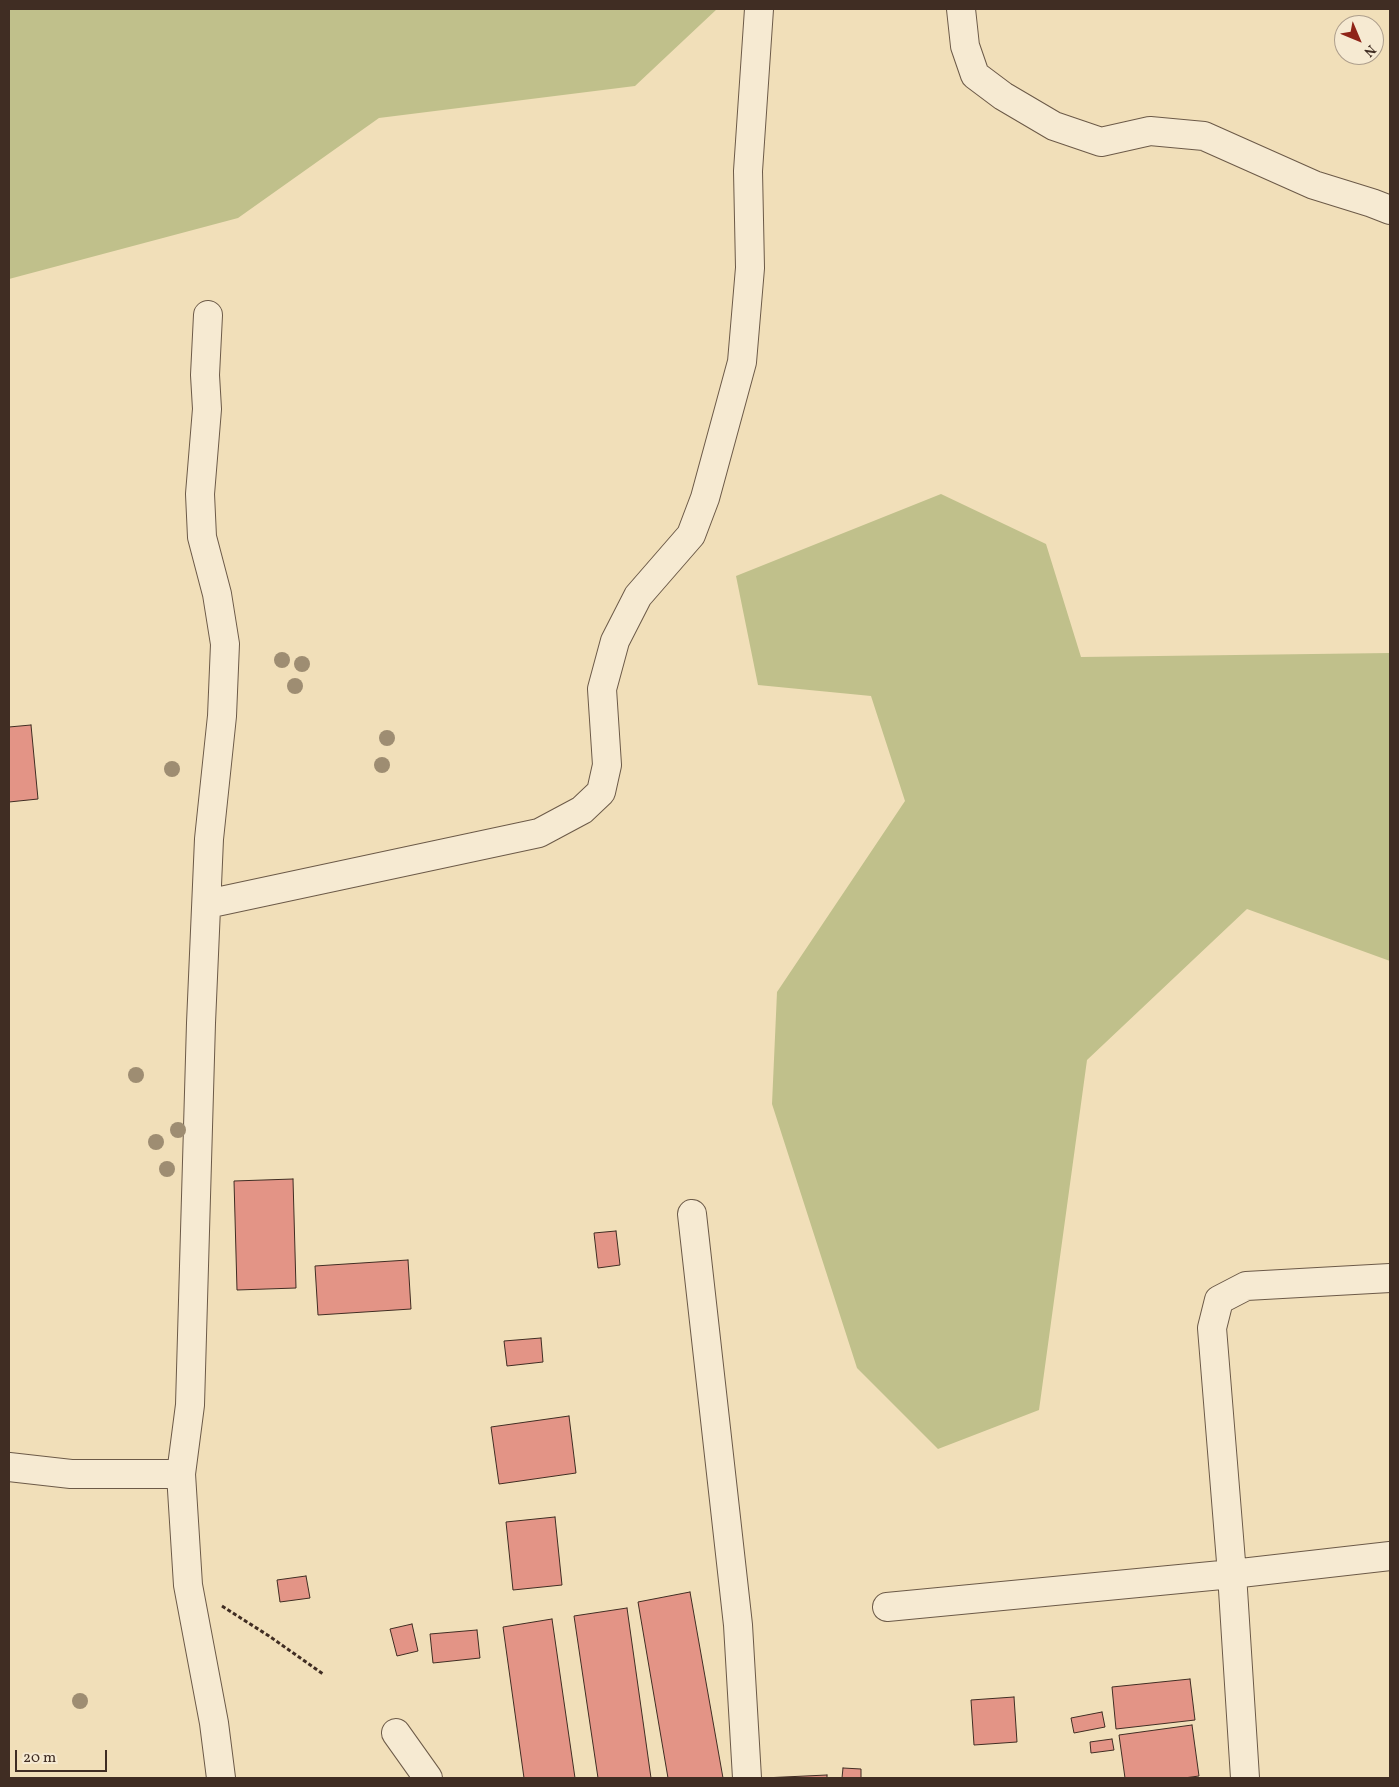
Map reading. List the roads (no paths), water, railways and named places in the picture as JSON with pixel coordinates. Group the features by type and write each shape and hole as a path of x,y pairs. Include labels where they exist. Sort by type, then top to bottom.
{"street":[{"path":"207,904 539,833 582,810 601,792 607,765 602,689 615,641 638,596 691,535 705,498 742,362 750,268 748,172 759,9"},
{"path":"961,9 964,46 975,75 1003,96 1054,126 1101,142 1150,131 1204,136 1314,185 1390,210"},
{"path":"208,315 204,375 207,409 200,494 202,537 216,594 225,644 222,716 209,839 201,1032 190,1405 181,1474 188,1585 214,1723 221,1778"},
{"path":"692,1214 738,1625 747,1778"},
{"path":"1245,1778 1232,1574 1212,1328 1219,1300 1246,1286 1390,1278"},
{"path":"9,1467 71,1474 181,1474"},
{"path":"887,1607 1232,1574 1390,1556"},
{"path":"396,1733 428,1778"}]}
